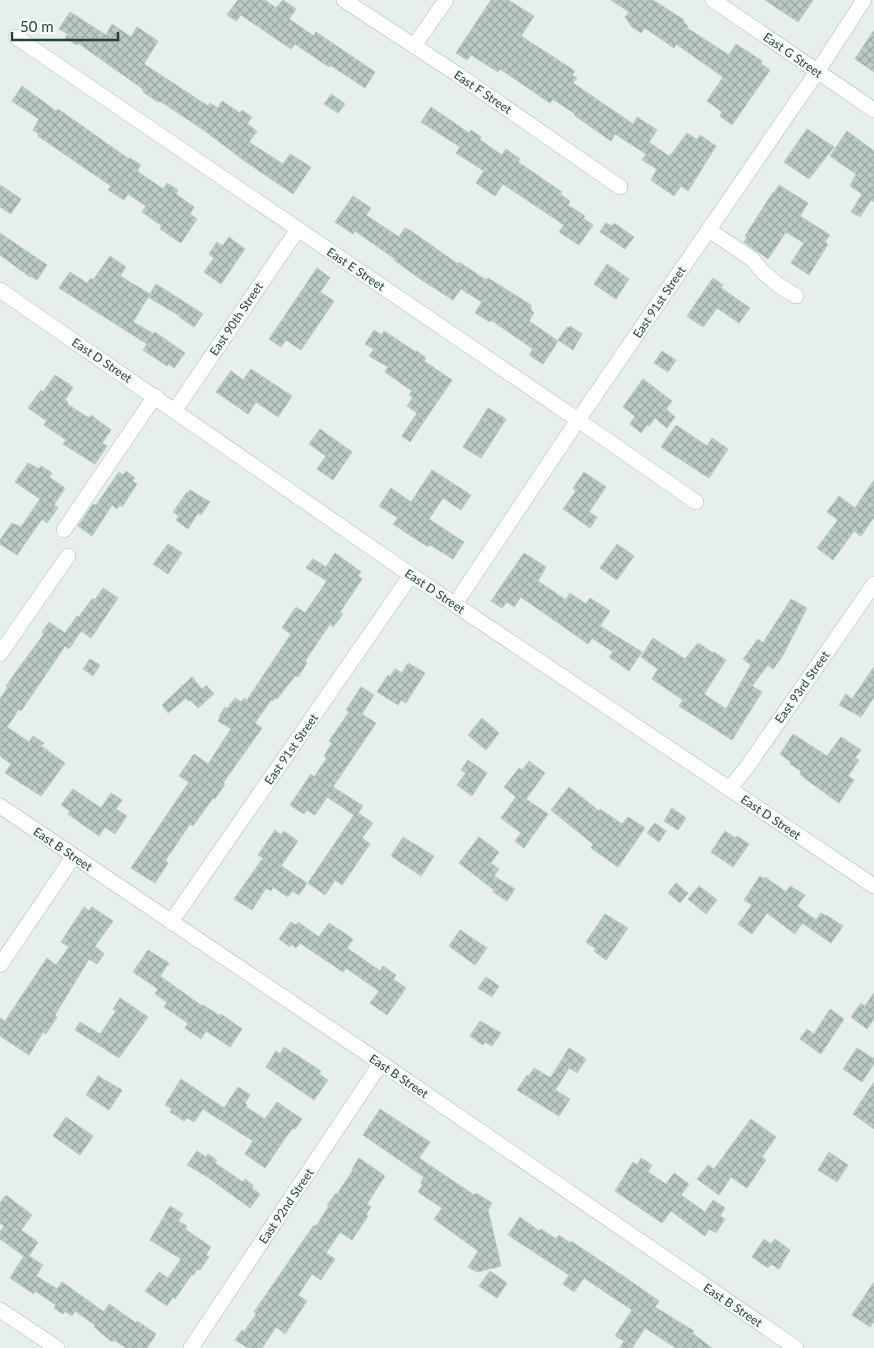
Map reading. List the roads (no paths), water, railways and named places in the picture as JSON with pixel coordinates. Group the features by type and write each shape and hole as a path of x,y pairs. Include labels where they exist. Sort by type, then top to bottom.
{"street":[{"name":"East F Street","path":"344,0 620,187"},
{"path":"414,46 446,0"},
{"name":"East G Street","path":"714,0 874,110"},
{"name":"East 91st Street","path":"455,604 864,0"},
{"name":"East E Street","path":"16,37 696,502"},
{"name":"East 90th Street","path":"175,410 298,229"},
{"path":"709,230 752,259 778,285 796,296"},
{"name":"East D Street","path":"0,290 411,575 874,886"},
{"path":"64,530 155,396"},
{"path":"0,654 68,556"},
{"name":"East 91st Street","path":"171,922 411,575"},
{"name":"East 93rd Street","path":"729,789 747,767 874,584"},
{"name":"East B Street","path":"0,806 381,1063 796,1348"},
{"path":"0,965 74,856"},
{"name":"East 92nd Street","path":"191,1348 381,1063"},
{"path":"0,1310 56,1348"}]}
